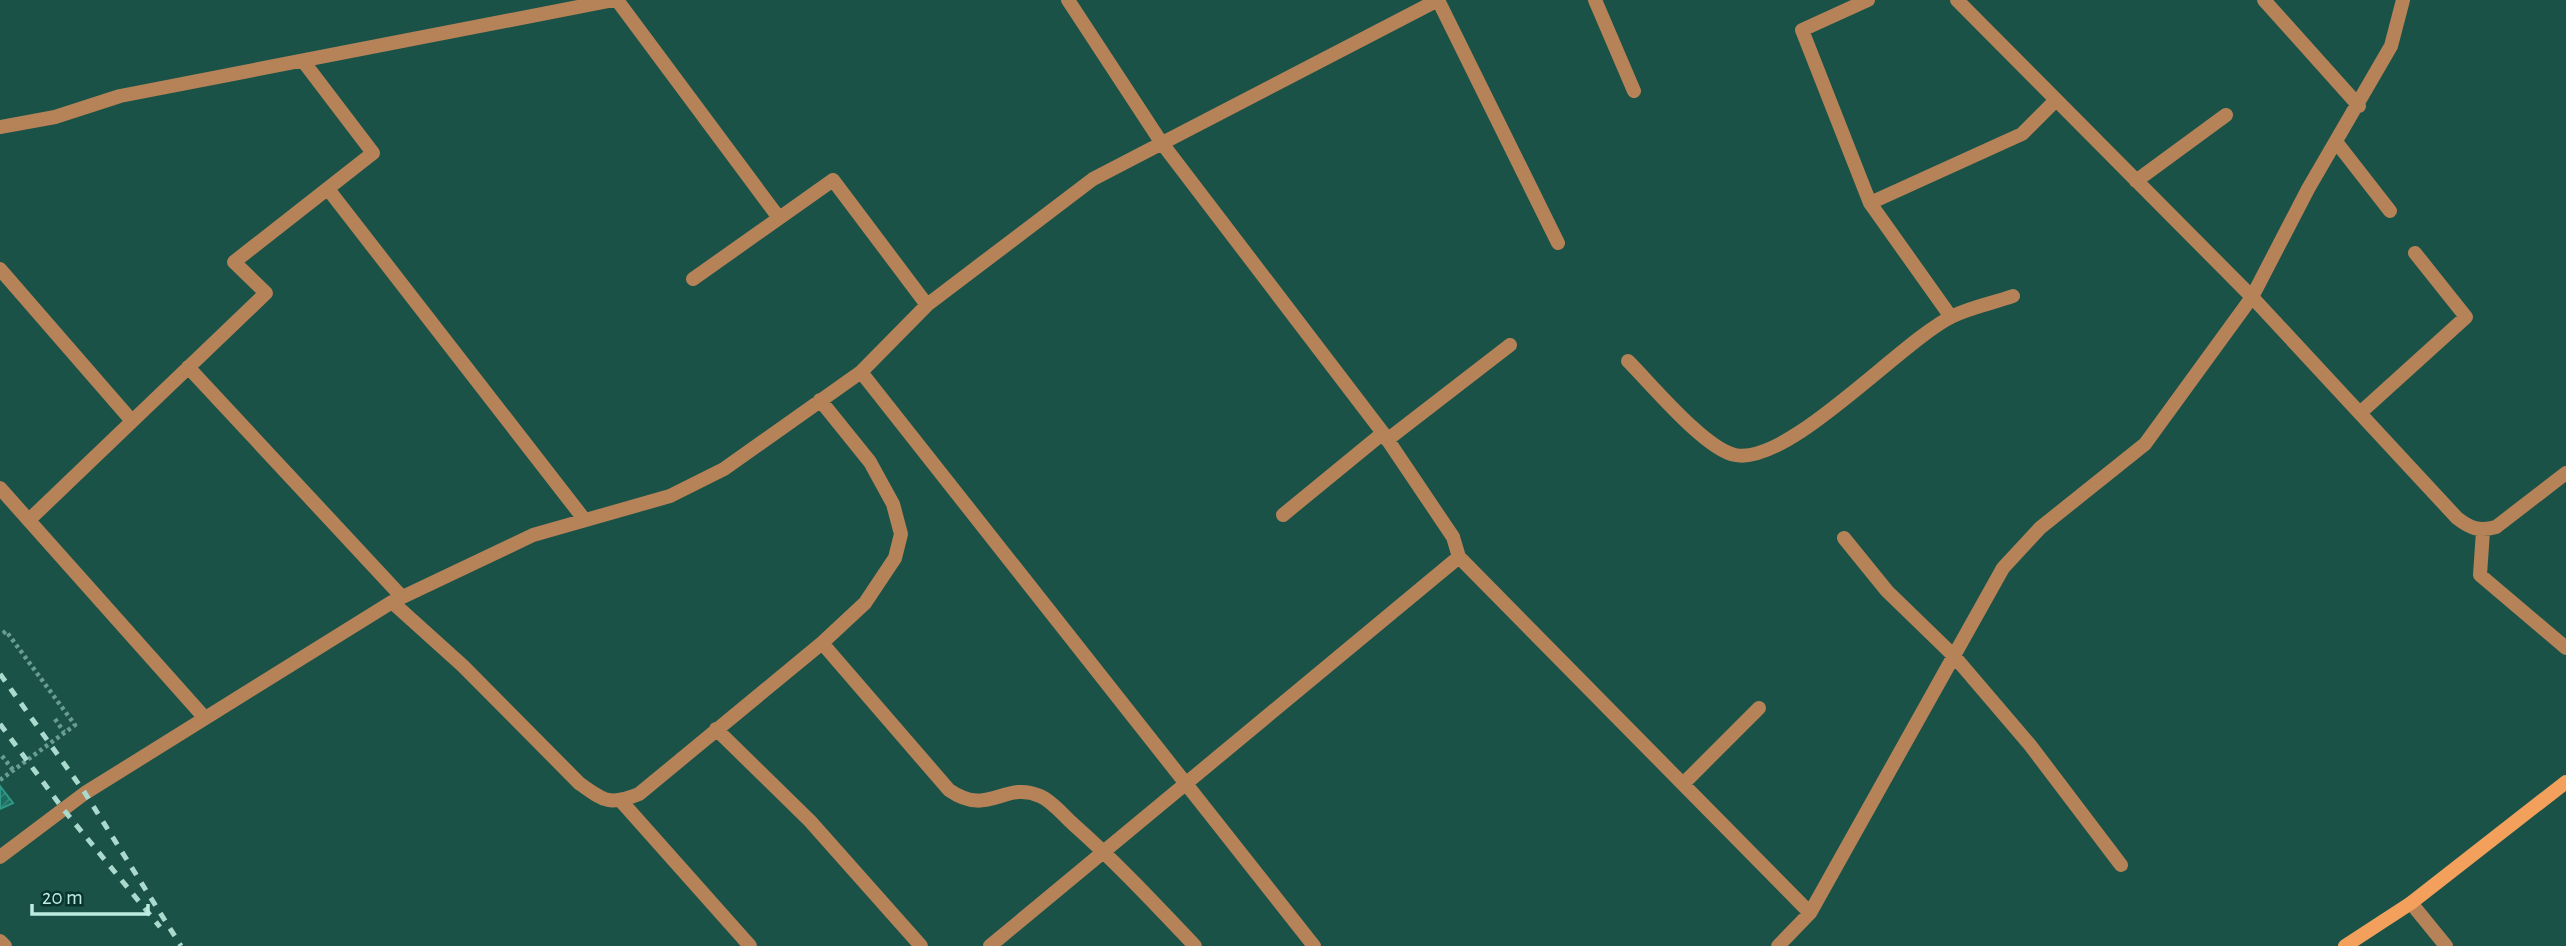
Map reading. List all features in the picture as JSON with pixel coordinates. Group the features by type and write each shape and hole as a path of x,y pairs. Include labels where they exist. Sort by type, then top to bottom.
{"street":[{"path":"0,127 55,117 120,96 615,0 779,218"},
{"path":"1068,0 1161,142 1385,437 1453,537 1459,557 1810,913"},
{"path":"0,857 85,793 397,599 533,535 670,496 724,469 861,372 927,305 1093,179 1438,0 1558,243"},
{"path":"1595,0 1634,91"},
{"path":"1868,0 1802,30 1870,203 1951,317"},
{"path":"1957,0 2252,297 2457,518 2469,527 2483,531 2507,520 2566,474"},
{"path":"2264,0 2359,106"},
{"path":"1778,946 1810,913 2003,568 2040,528 2145,444 2252,297 2308,189 2337,144 2391,46 2403,0"},
{"path":"29,520 265,293 234,262 373,153 303,61"},
{"path":"1870,203 2022,134 2056,100"},
{"path":"2136,181 2226,115"},
{"path":"2337,144 2390,211"},
{"path":"693,279 833,180 927,305"},
{"path":"328,189 583,519"},
{"path":"2360,413 2466,317 2415,253"},
{"path":"0,270 132,421"},
{"path":"1628,361 1710,443 1737,455 1763,451 1799,432 1951,317 2013,296"},
{"path":"1283,515 1510,345"},
{"path":"188,367 397,599 579,783 600,798 617,803 639,794 822,643 865,603 895,558 901,534 893,504 870,462 820,400"},
{"path":"861,372 1314,946"},
{"path":"0,488 204,717"},
{"path":"2483,531 2480,575 2566,648"},
{"path":"1844,537 1887,591 1954,656 2030,745 2121,865"},
{"path":"990,946 1185,781 1459,557"},
{"path":"822,643 949,790 964,800 980,802 1023,790 1043,797 1103,850 1195,946"},
{"path":"1683,783 1759,708"},
{"path":"716,729 810,821 921,946"},
{"path":"2345,946 2411,903 2566,782"},
{"path":"621,801 750,946"},
{"path":"2411,903 2446,946"},
{"path":"0,941 5,946"}],"path":[{"path":"0,779 75,724 6,631 1,635"},
{"path":"55,719 65,732"},
{"path":"2,756 13,771"}],"building":[{"path":"0,786 13,803 0,809"}],"railway":[{"path":"0,674 85,793 181,946"},
{"path":"0,724 63,809 160,927"}]}
